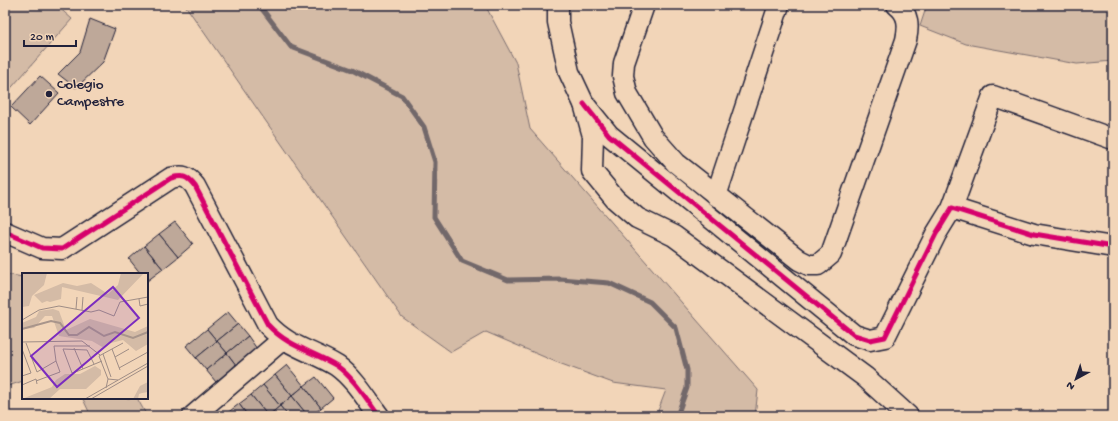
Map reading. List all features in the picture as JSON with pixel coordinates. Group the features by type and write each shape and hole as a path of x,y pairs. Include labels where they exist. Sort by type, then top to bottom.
{"street":[{"path":"558,5 558,22 569,72 584,104 593,136 592,171 615,199 637,218 674,236 858,373 908,416"},
{"path":"644,5 624,63 623,76 627,93 653,137 676,163 716,196 799,260 809,265 818,265 831,254 906,40 908,29 906,13 897,5"},
{"path":"716,196 779,5"},
{"path":"584,104 610,135 854,335 870,340 885,337 936,234 952,208 993,96 1113,138"},
{"path":"5,232 42,248 62,249 165,182 181,176 188,177 195,186 268,324 283,339 337,367 355,385 379,416"},
{"path":"952,208 1034,234 1113,247"},
{"path":"193,416 283,339"}],"shaded area":[{"path":"8,5 56,5 72,19 5,95 5,9"},
{"path":"185,5 422,5 429,8 441,5 485,5 516,63 530,129 758,390 755,416 656,416 666,390 613,383 556,362 486,332 451,352 402,317"},
{"path":"927,5 1113,5 1113,61 1077,64 966,44 920,26"},
{"path":"5,274 22,277 22,381 5,387"},
{"path":"83,399 138,399 147,416 91,416"}],"building":[{"path":"90,19 115,29 103,62 76,88 58,74 80,52"},
{"path":"40,76 59,93 30,125 11,107"},
{"path":"175,222 193,244 178,257 159,234"},
{"path":"159,234 178,257 163,269 144,246"},
{"path":"144,246 163,269 148,280 148,273 140,273 129,259"},
{"path":"228,312 238,324 217,341 207,329"},
{"path":"238,324 248,336 227,353 217,341"},
{"path":"207,329 217,341 196,358 186,346"},
{"path":"248,336 257,349 236,365 227,353"},
{"path":"217,341 227,353 206,370 196,358"},
{"path":"227,353 236,365 216,382 206,370"},
{"path":"287,365 304,386 292,396 275,375"},
{"path":"275,375 292,396 280,406 263,385"},
{"path":"316,377 333,398 321,408 304,386"},
{"path":"263,385 280,406 268,416 251,395"},
{"path":"304,386 321,408 311,416 308,416 292,396"},
{"path":"251,395 268,416 248,416 239,404"},
{"path":"292,396 308,416 288,416 280,406"},
{"path":"239,404 248,416 228,416 226,414"},
{"path":"280,406 288,416 268,416"},
{"path":"348,410 353,416 341,416"}],"waterway":[{"path":"259,5 291,47 352,70 402,96 424,127 435,162 434,217 462,261 508,280 560,279 609,283 650,302 676,328 687,370 687,388 677,416"}],"cycle path":[{"path":"584,104 609,135 854,335 870,340 885,337 936,234 952,208 1034,234 1113,247"},
{"path":"5,232 42,248 62,249 171,178 187,178 195,186 268,325 292,344 337,366 360,390 379,416"}],"place":[{"name":"Colegio Campestre","path":"49,94"}]}
